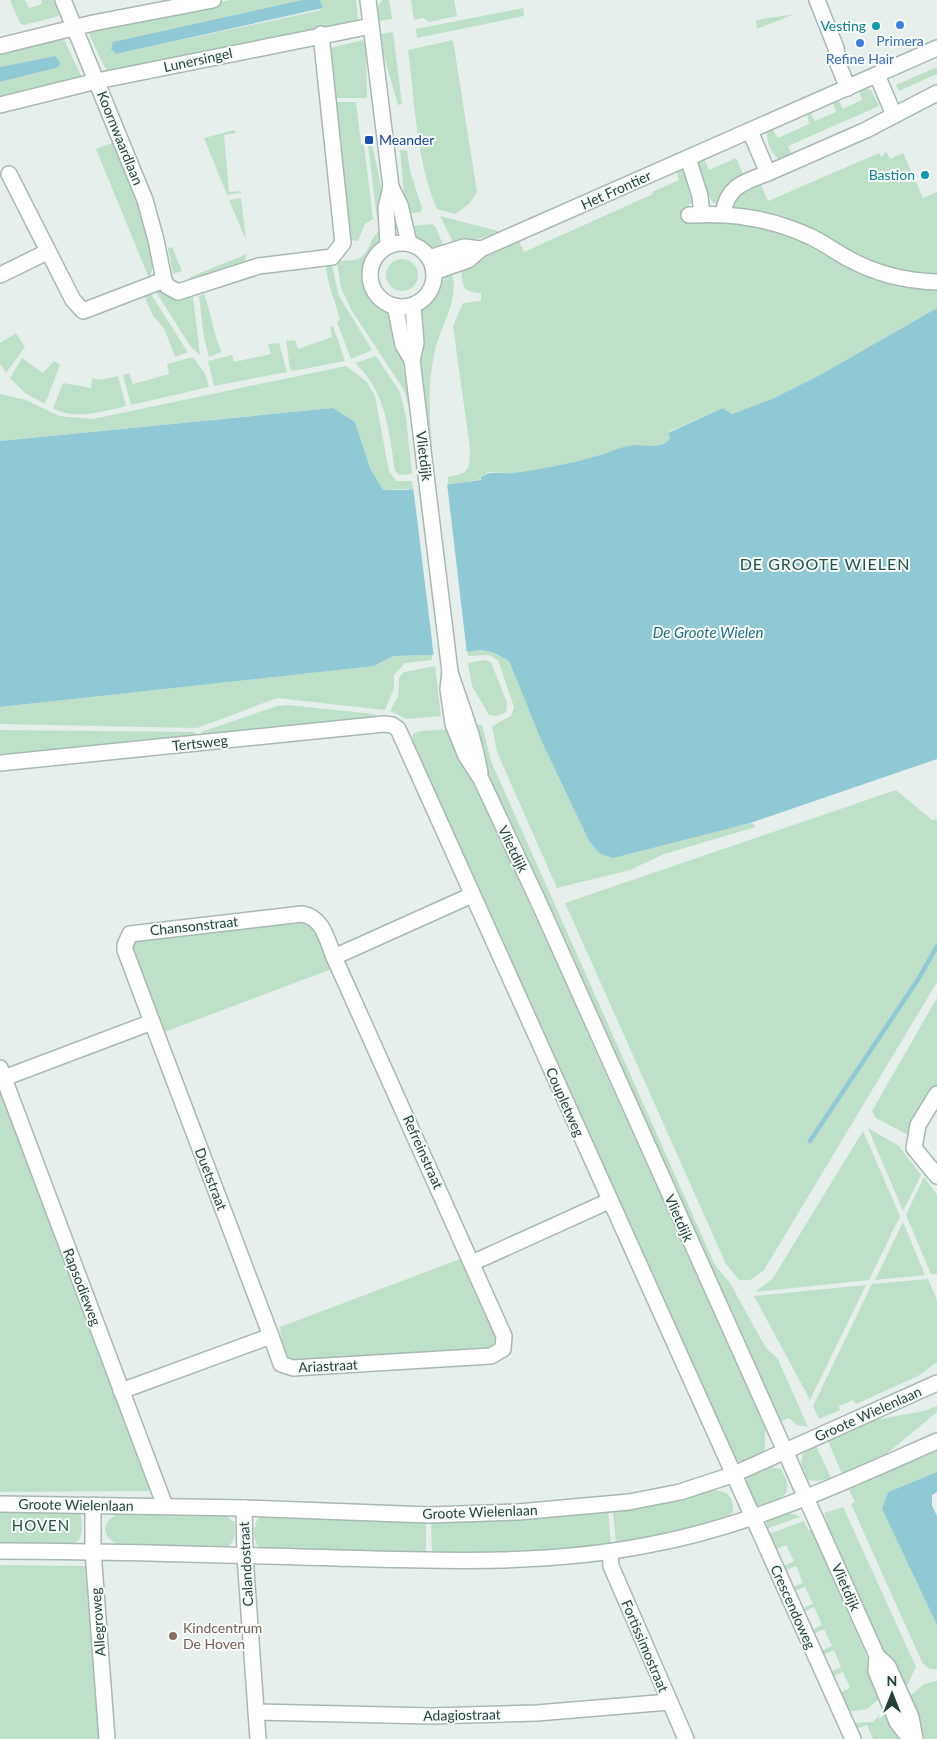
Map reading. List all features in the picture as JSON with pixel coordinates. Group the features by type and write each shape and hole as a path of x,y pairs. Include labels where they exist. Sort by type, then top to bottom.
{"street":[{"name":"Koornwaardlaan","path":"63,0 144,200 156,240 164,280"},
{"path":"0,46 75,27 213,0"},
{"path":"368,0 391,186 400,205 409,243"},
{"path":"817,0 836,48 838,64 848,88"},
{"name":"Lunersingel","path":"0,105 97,81 321,34 371,26"},
{"path":"9,174 47,252 73,300 83,312 164,280 167,286 178,292 259,266 332,257 343,244 321,34"},
{"name":"Het Frontier","path":"432,265 468,260 482,249 937,48"},
{"path":"877,75 894,115"},
{"path":"723,214 728,196 737,186 839,143 937,93"},
{"path":"750,131 768,173"},
{"path":"688,158 700,196 696,215 723,214 765,220 786,226 826,244 855,262 891,276 919,282 937,282"},
{"path":"388,245 386,208 391,186"},
{"path":"409,243 417,246 432,265 434,280 427,295 413,304 395,306 378,296 370,278 374,259 388,245 409,243"},
{"path":"0,275 47,252"},
{"name":"Vlietdijk","path":"413,304 416,343 412,360 450,672 448,690 453,724 466,756 481,779 877,1656 888,1666 911,1717 915,1739"},
{"name":"Vlietdijk","path":"395,306 403,345 412,360"},
{"name":"Tertsweg","path":"0,763 384,724 392,725 398,729"},
{"name":"Coupletweg","path":"398,729 732,1475"},
{"path":"334,957 472,895"},
{"name":"Chansonstraat","path":"152,1022 125,950 124,944 130,934 309,915 320,924 334,957"},
{"name":"Refreinstraat","path":"334,957 504,1336 503,1349"},
{"path":"2,1073 152,1022"},
{"name":"Duetstraat","path":"152,1022 271,1336"},
{"name":"Rapsodieweg","path":"2,1073 165,1506"},
{"path":"937,1094 918,1125 914,1148 937,1176"},
{"path":"472,1262 610,1201"},
{"path":"121,1391 271,1336"},
{"name":"Ariastraat","path":"271,1336 281,1364 293,1368 491,1356 503,1349"},
{"name":"Groote Wielenlaan","path":"0,1504 244,1508 429,1515 518,1512 629,1502 680,1492 732,1475 937,1382"},
{"path":"0,1551 93,1551 429,1561 524,1558 610,1552 696,1535 753,1519 937,1441"},
{"name":"Crescendoweg","path":"732,1475 853,1739"},
{"name":"Allegroweg","path":"93,1505 93,1551 107,1739"},
{"name":"Calandostraat","path":"244,1508 245,1556 258,1739"},
{"name":"Fortissimostraat","path":"610,1552 610,1566 686,1739"},
{"name":"Vlietdijk","path":"877,1656 876,1671 897,1722 910,1739"},
{"name":"Adagiostraat","path":"256,1712 438,1716 537,1713 669,1702"}],"green space":[{"path":"10,0 25,0 29,8 42,4 41,0 54,0 59,16 24,25 20,23"},
{"path":"230,0 302,0 113,42 116,54 321,10 320,0 356,0 358,20 107,72 89,34 94,29"},
{"path":"382,0 389,0 392,19 379,21 377,8"},
{"path":"411,0 454,0 457,16 429,22 423,18 414,20"},
{"path":"523,8 524,16 417,38 416,29"},
{"path":"795,14 757,29 756,20"},
{"path":"393,32 402,104 398,105 382,49 380,34"},
{"path":"63,37 81,76 76,82 0,101 0,82 56,68 55,56 0,67 0,53"},
{"path":"363,40 366,46 367,98 335,98 330,48"},
{"path":"453,40 477,192 469,204 455,214 437,209 430,190 420,151 408,50"},
{"path":"937,67 937,74 899,91 896,85"},
{"path":"865,88 871,90 879,106 788,146 792,155 781,160 772,151 767,138 768,130 772,129 778,138 809,124 807,114 811,114 815,121 836,112 833,103 839,101 843,109 862,100 859,91"},
{"path":"335,102 356,102 361,144 364,145 373,219 365,224 358,241 350,240"},
{"path":"234,130 236,133 224,135 229,192 241,191 241,193 227,195 204,138"},
{"path":"112,143 133,190 147,231 152,250 152,266 149,278 96,149"},
{"path":"372,144 381,186 381,217 377,218 368,145"},
{"path":"400,150 407,150 410,171 422,208 421,212 406,214"},
{"path":"886,152 890,159 903,153 923,198 937,192 937,278 900,274 731,206 737,195 760,183 768,201 879,153 881,157"},
{"path":"736,158 744,176 725,191 717,203 713,203 705,190 697,162 704,159 709,170"},
{"path":"686,166 694,190 693,202 684,209 685,221 750,223 780,231 820,246 900,285 937,289 937,308 818,376 772,399 732,414 723,408 668,432 670,439 662,444 630,446 577,463 515,474 492,472 485,474 481,477 482,479 448,485 448,477 460,474 467,469 470,456 453,326 463,303 481,301 481,293 471,292 463,285 461,270 519,241 524,252 653,194 652,192 679,180 676,171"},
{"path":"241,198 246,240 229,200"},
{"path":"440,216 502,232 454,244"},
{"path":"432,224 436,228 444,247 438,248 422,244 414,237 410,226"},
{"path":"382,229 379,242 367,265 367,282 373,298 390,316 394,328 401,352 411,414 404,390 352,311 341,288 337,262 360,258 364,255 375,235"},
{"path":"172,247 182,271 173,274 168,248"},
{"path":"247,254 243,266 193,282 190,277"},
{"path":"402,259 414,263 418,275 414,287 402,291 390,287 386,275 390,263"},
{"path":"326,266 332,266 339,296 372,350 351,359 337,322 340,320 328,280"},
{"path":"452,273 454,284 451,304 432,366 430,420 432,443 429,443 420,361 420,315 424,304 433,291"},
{"path":"161,290 177,297 193,297 200,355 191,347 156,292"},
{"path":"151,294 188,352 175,357 164,328 153,316 145,297"},
{"path":"204,294 222,352 209,357 204,338 199,296"},
{"path":"333,326 345,361 293,371 290,369 286,341 295,340 298,349 332,337 330,327"},
{"path":"16,333 25,347 6,373 0,364 0,343"},
{"path":"279,343 287,372 214,386 208,361 232,355 234,362 271,354 268,344"},
{"path":"376,356 400,392 406,417 412,474 400,475 395,471 388,427 380,399 365,374 355,363"},
{"path":"193,357 205,374 209,387 131,405 123,375 129,373 133,384 169,374 167,364"},
{"path":"22,358 43,373 54,361 60,365 45,404 25,393 10,378"},
{"path":"346,366 367,382 375,396 389,471 396,481 412,481 413,489 383,490 370,468 355,422 332,408 0,441 0,394 26,400 59,416 93,419"},
{"path":"118,376 126,406 89,414 70,414 53,408 63,383 91,388 92,378 101,380"},
{"path":"482,650 496,653 509,661 541,740 589,841 599,853 752,823 756,827 664,854 630,870 557,888 497,752 492,726 511,716 514,707 498,660 489,655 468,656 468,651"},
{"path":"432,655 432,660 405,663 394,675 394,688 385,710 277,698 197,728 0,724 0,707 374,666 393,656"},
{"path":"485,660 491,662 507,703 506,712 497,716 489,715 472,686 468,663"},
{"path":"435,666 441,716 407,719 390,711 398,697 399,678 404,672"},
{"path":"287,705 374,714 379,718 201,736 201,732 277,706"},
{"path":"476,725 482,725 491,761 715,1265 730,1283 766,1348 778,1359 808,1427 797,1425 789,1418 782,1421 779,1419 732,1320 503,809 486,769"},
{"path":"449,729 564,979 580,1009 585,1028 765,1427 765,1451 747,1462 738,1461 730,1447 412,742 413,734 420,731"},
{"path":"0,730 195,732 196,737 0,757"},
{"path":"896,790 932,820 937,819 937,982 764,1270 750,1280 739,1280 726,1264 565,903"},
{"path":"306,920 314,925 334,968 162,1033 130,949 132,941 139,938"},
{"path":"937,998 937,1086 908,1135 876,1118 872,1111"},
{"path":"0,1090 150,1491 0,1492"},
{"path":"868,1128 899,1146 921,1175 903,1211"},
{"path":"863,1131 900,1216 869,1280 755,1292 773,1278"},
{"path":"924,1177 937,1195 937,1274 931,1274 906,1215"},
{"path":"903,1222 925,1275 875,1280"},
{"path":"463,1258 499,1335 498,1345 493,1350 310,1359 291,1359 283,1351 280,1327"},
{"path":"928,1279 937,1300 937,1362 918,1376 856,1404 853,1400 839,1406 840,1410 819,1419 813,1406 872,1284"},
{"path":"866,1285 810,1400 754,1296"},
{"path":"937,1406 937,1412 878,1461 843,1476 827,1439 864,1422 924,1411"},
{"path":"816,1446 831,1478 818,1481 808,1480 801,1464 803,1454"},
{"path":"937,1450 937,1472 888,1492 882,1509 937,1625 937,1669 935,1669 928,1668 922,1662 851,1504 855,1502 849,1490"},
{"path":"769,1467 781,1469 786,1479 787,1488 784,1496 774,1502 775,1504 763,1508 754,1503 746,1482 748,1476 758,1469 760,1472"},
{"path":"716,1487 717,1491 725,1492 732,1500 733,1512 728,1516 730,1520 616,1545 613,1510"},
{"path":"843,1507 916,1667 908,1684 903,1687 884,1653 825,1523 827,1522 824,1513"},
{"path":"0,1509 69,1509 81,1513 82,1530 79,1540 69,1546 0,1545"},
{"path":"608,1510 611,1546 432,1555 431,1520"},
{"path":"127,1511 223,1514 234,1522 234,1538 224,1550 119,1545 107,1535 106,1525 108,1521 119,1513"},
{"path":"779,1514 794,1514 800,1517 766,1529 767,1521"},
{"path":"263,1516 426,1520 426,1556 260,1549 254,1538 254,1531 257,1520"},
{"path":"804,1521 808,1530 811,1529 866,1655 881,1697 867,1709 848,1712 840,1693 850,1688 843,1672 833,1676 831,1672 841,1667 834,1650 823,1655 821,1651 832,1646 824,1629 813,1634 812,1630 822,1625 814,1607 804,1612 803,1608 813,1604 805,1587 795,1591 793,1587 803,1583 796,1566 786,1570 784,1566 794,1561 786,1545 776,1549 769,1534"},
{"path":"0,1565 85,1566 99,1739 0,1739"},
{"path":"937,1681 937,1739 921,1739 908,1698 924,1684"},
{"path":"886,1708 904,1739 873,1739 867,1725 856,1729 854,1723 873,1722"}],"water":[{"path":"302,0 320,0 323,8 116,54 111,49 113,42"},
{"path":"55,56 60,65 56,68 0,82 0,67"},
{"name":"De Groote Wielen","path":"937,308 937,759 750,823 613,858 599,853 589,841 541,740 509,661 495,653 482,650 393,656 374,666 0,707 0,441 333,408 355,422 370,468 383,490 406,490 481,480 481,477 489,473 514,473 556,466 602,455 629,446 662,444 670,439 668,433 723,408 732,414 772,399 818,376"},
{"path":"937,1472 937,1492 932,1495 932,1506 937,1516 937,1625 882,1509 888,1492"}],"pier":[{"path":"447,483 467,654 434,657 413,486"}],"waterway":[{"path":"810,1141 919,978 937,946"}],"place":[{"name":"Primera","path":"900,25"},
{"name":"Vesting","path":"876,26"},
{"name":"Refine Hair","path":"860,43"},
{"name":"Meander","path":"369,140"},
{"name":"Bastion","path":"925,175"},
{"name":"Kindcentrum De Hoven","path":"173,1636"}],"district":[{"name":"DE GROOTE WIELEN","path":"825,564"},
{"name":"HOVEN","path":"41,1526"}]}
